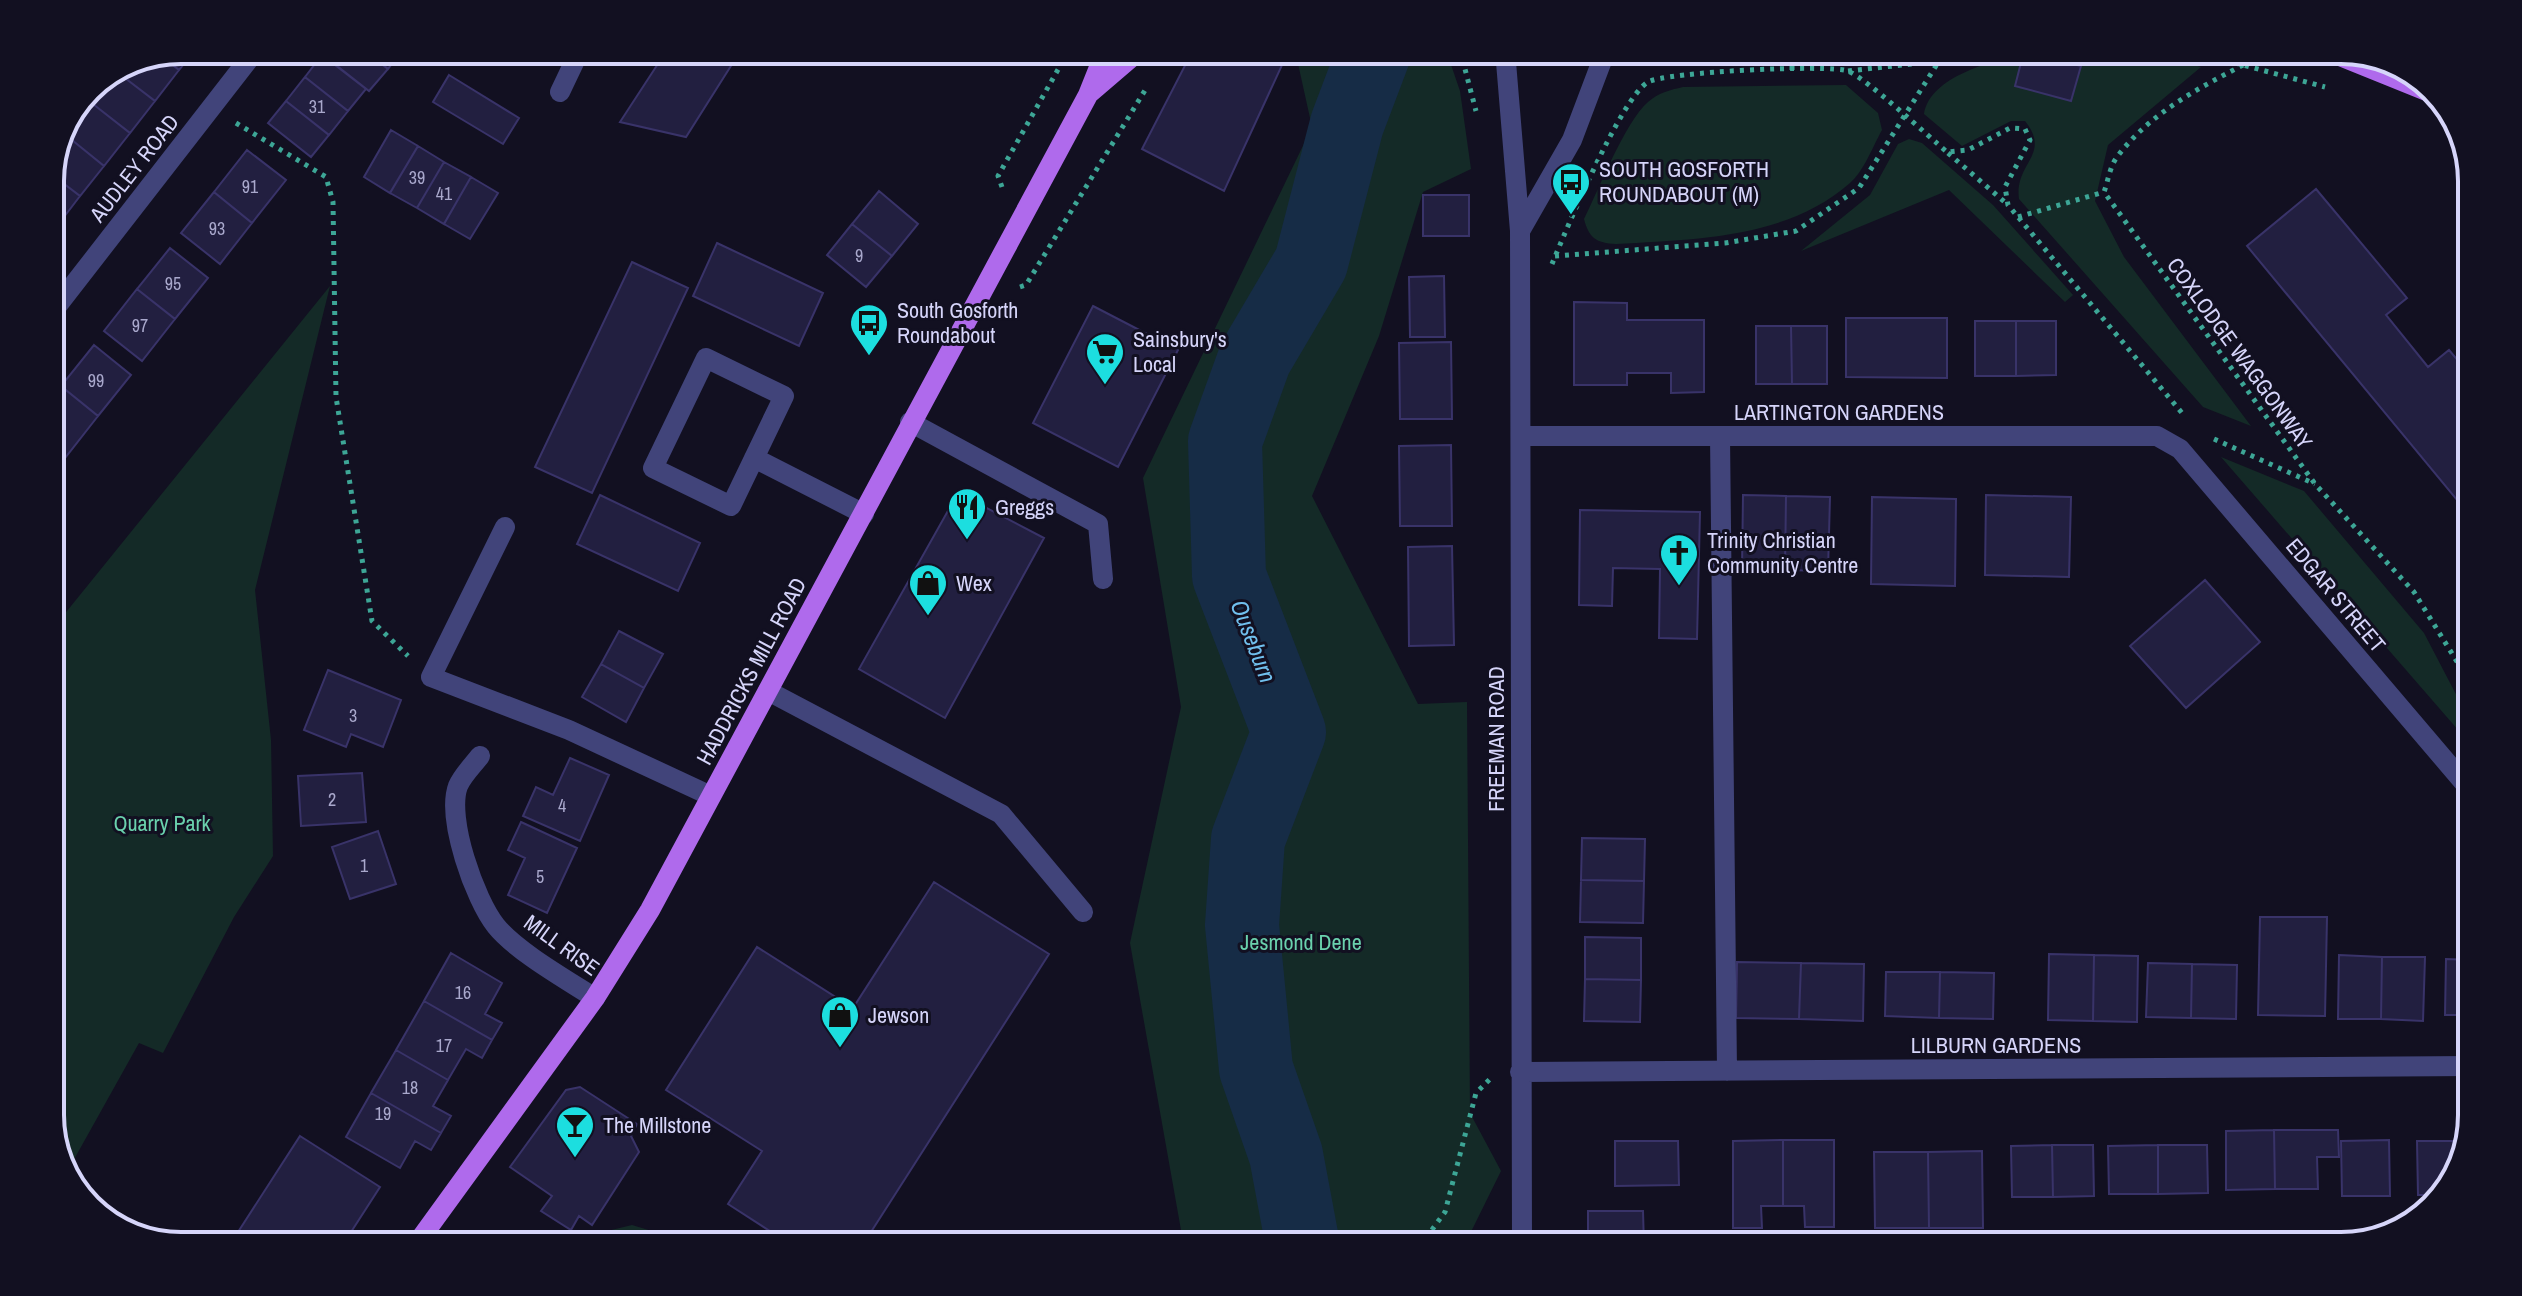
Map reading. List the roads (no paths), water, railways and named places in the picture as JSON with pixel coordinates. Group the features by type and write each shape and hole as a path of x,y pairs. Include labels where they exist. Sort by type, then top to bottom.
{"main road":[{"name":"HADDRICKS MILL ROAD","path":"425,1232 595,998 650,910 1088,95 1100,64"},
{"name":"HADDRICKS MILL ROAD","path":"1088,95 1124,64"},
{"path":"2368,67 2400,80"}],"street":[{"name":"AUDLEY ROAD","path":"64,297 245,64"},
{"path":"560,92 573,64"},
{"name":"FREEMAN ROAD","path":"1506,64 1520,231 1522,1232"},
{"path":"1520,231 1572,140 1601,64"},
{"path":"706,358 784,396 754,458 731,506 653,468 706,358"},
{"path":"910,422 1098,524 1103,579"},
{"name":"LARTINGTON GARDENS","path":"1521,436 2157,436"},
{"path":"1720,436 1727,1071"},
{"name":"EDGAR STREET","path":"2157,436 2180,449 2458,776"},
{"path":"754,458 864,514"},
{"path":"505,527 431,677 569,730 711,796"},
{"path":"768,691 1001,814 1083,912"},
{"name":"MILL RISE","path":"480,756 458,786 455,816 464,862 496,926 550,969 595,998"},
{"name":"LILBURN GARDENS","path":"1520,1072 2458,1066"}],"waterway":[{"name":"Ouseburn","path":"1300,1232 1286,1155 1256,1069 1242,925 1248,839 1289,732 1229,576 1225,441 1255,358 1311,263 1347,124 1370,64"}],"place":[{"name":"SOUTH GOSFORTH ROUNDABOUT (M)","path":"1571,216"},
{"name":"South Gosforth Roundabout","path":"869,357"},
{"name":"Sainsbury's Local","path":"1105,386"},
{"name":"Greggs","path":"967,541"},
{"name":"Trinity Christian Community Centre","path":"1679,587"},
{"name":"Wex","path":"928,617"},
{"name":"Jewson","path":"840,1049"},
{"name":"The Millstone","path":"575,1159"}],"park label":[{"name":"Quarry Park","path":"162,823"},
{"name":"Jesmond Dene","path":"1301,942"}]}
